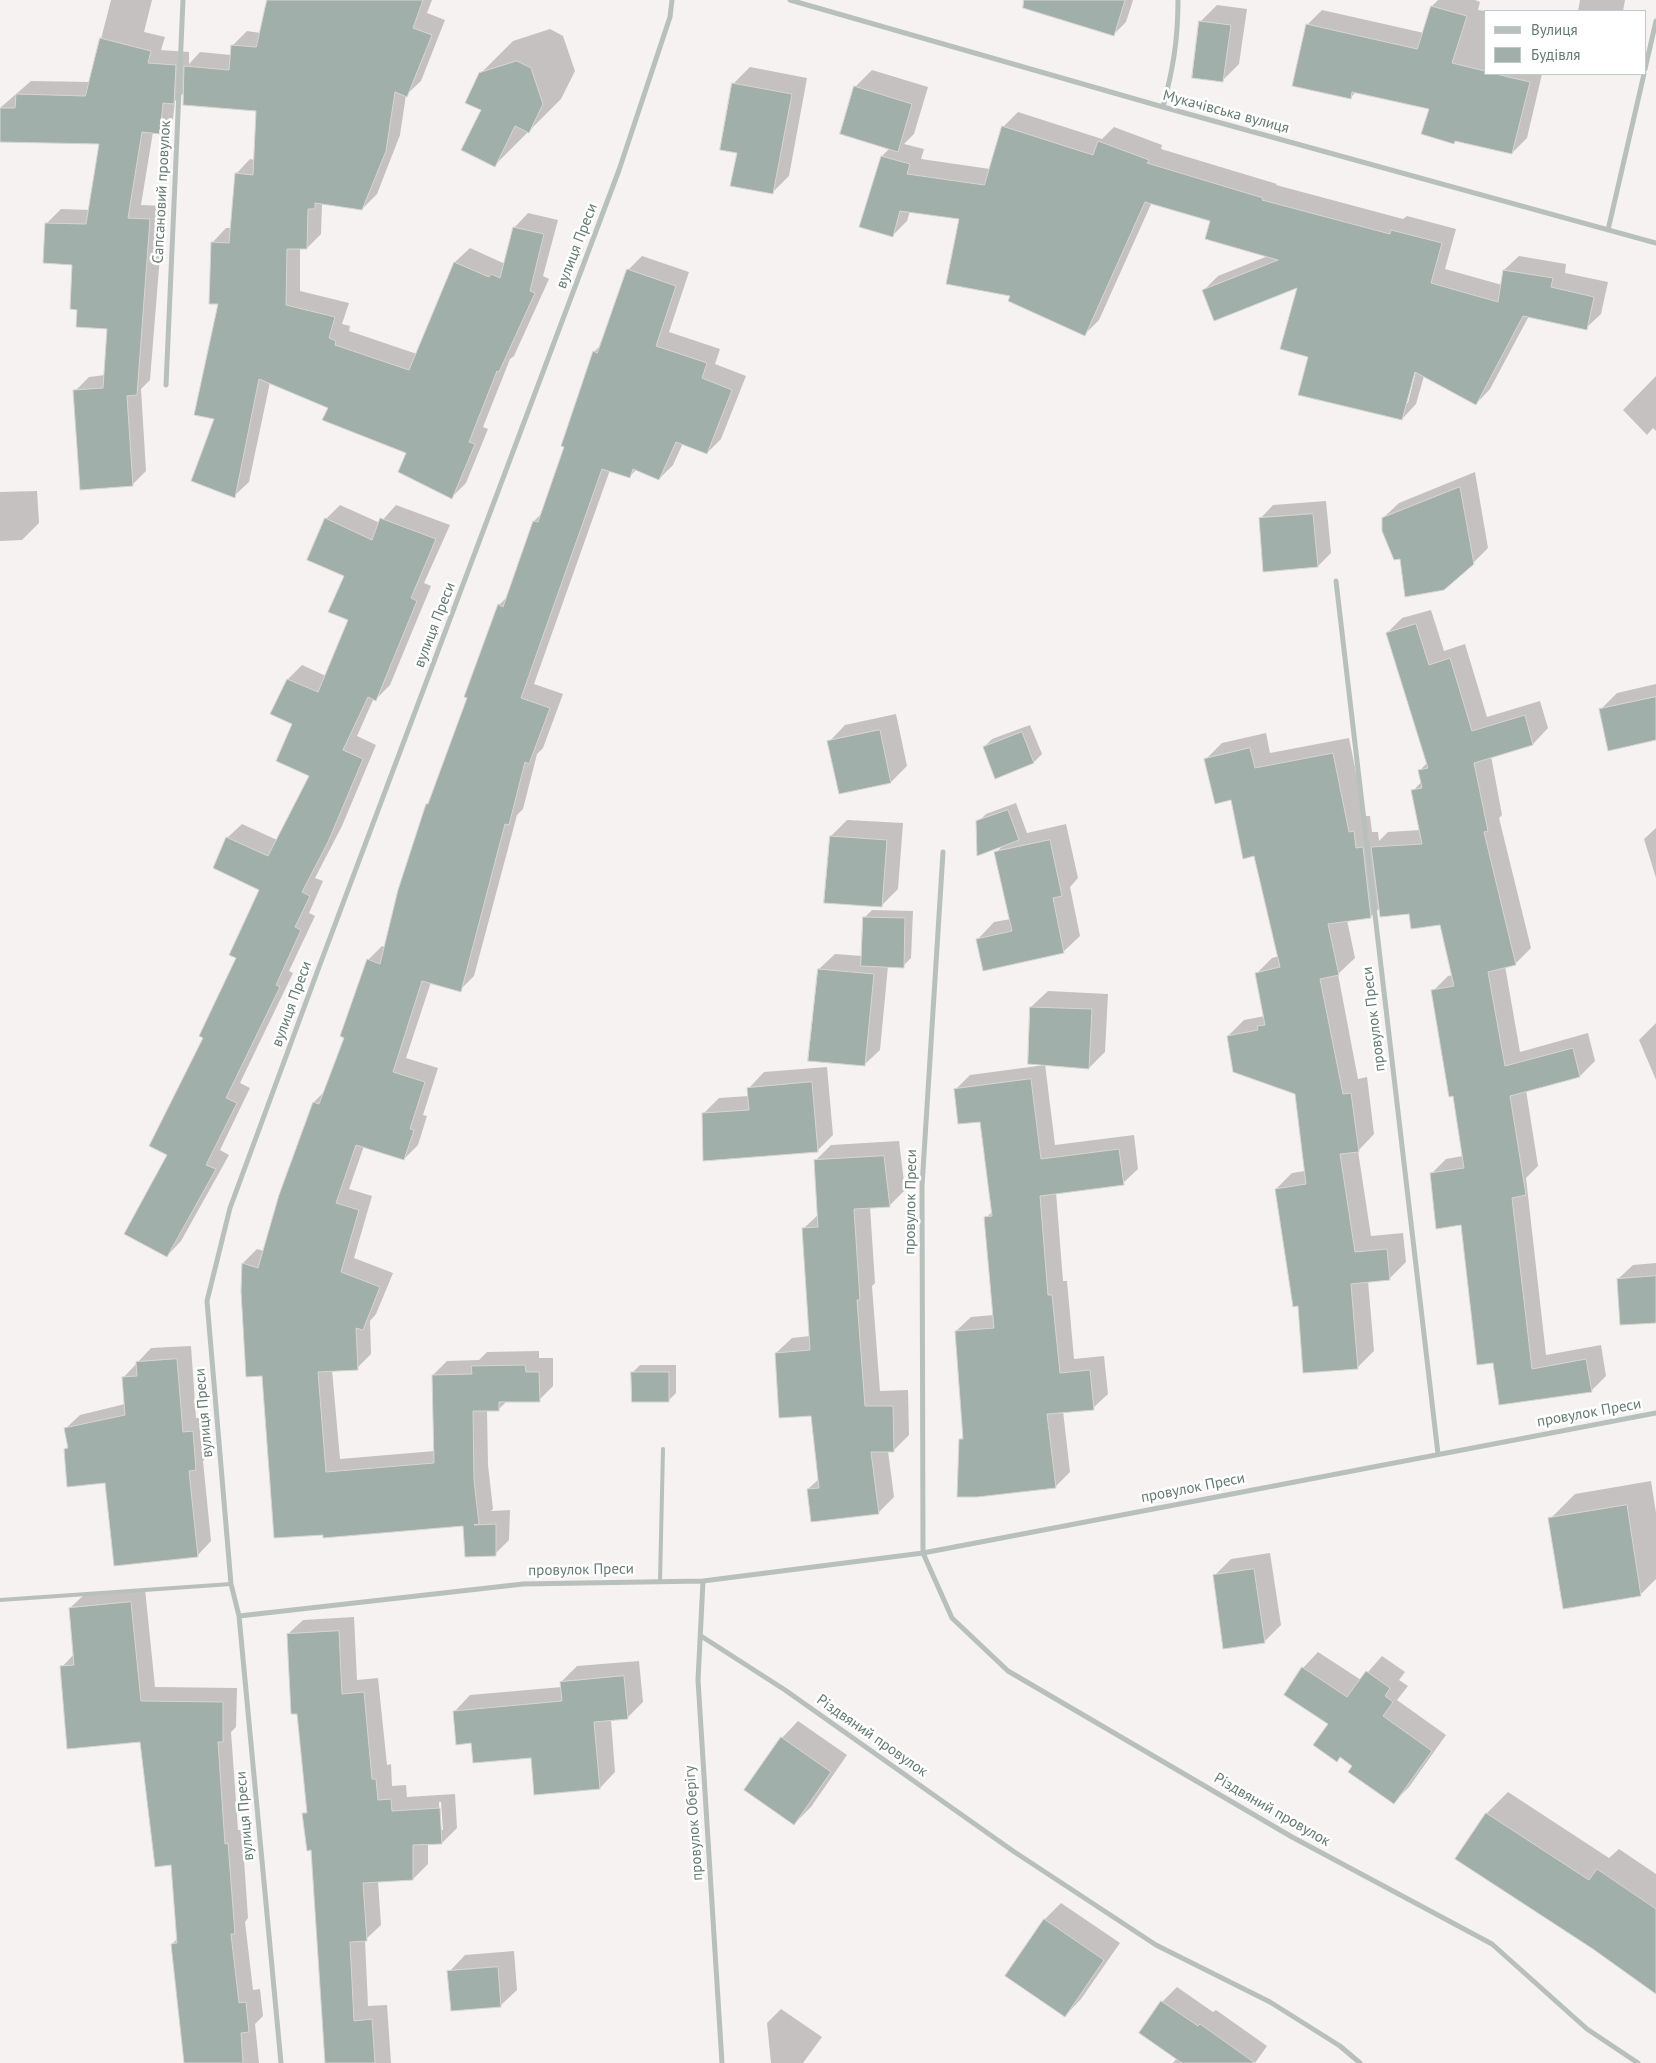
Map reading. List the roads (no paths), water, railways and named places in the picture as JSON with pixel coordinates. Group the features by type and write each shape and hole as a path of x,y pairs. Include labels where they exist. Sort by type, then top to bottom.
{"street":[{"name":"Сапсановий провулок","path":"166,385 183,0"},
{"name":"вулиця Преси","path":"281,2063 239,1616 231,1584 207,1301 230,1208 319,966 616,179 670,17 672,0"},
{"name":"Мукачівська вулиця","path":"790,0 1163,107 1656,243"},
{"path":"1163,107 1174,66 1178,25 1178,0"},
{"path":"1646,65 1656,21"},
{"path":"1608,230 1644,75"},
{"name":"провулок Преси","path":"1336,581 1438,1454"},
{"name":"провулок Преси","path":"923,1553 922,1186 943,852"},
{"name":"провулок Преси","path":"239,1616 523,1584 703,1580 923,1553 1656,1413"},
{"name":"Різдвяний провулок","path":"923,1553 952,1618 1008,1671 1292,1837 1492,1944 1587,2029 1638,2063"},
{"name":"провулок Оберігу","path":"703,1580 698,1680 722,2063"},
{"name":"Різдвяний провулок","path":"701,1636 785,1690 1014,1851 1156,1945 1270,2002 1340,2046 1360,2063"}],"lane":[{"path":"660,1582 663,1450"},
{"path":"0,1600 231,1584"}]}
